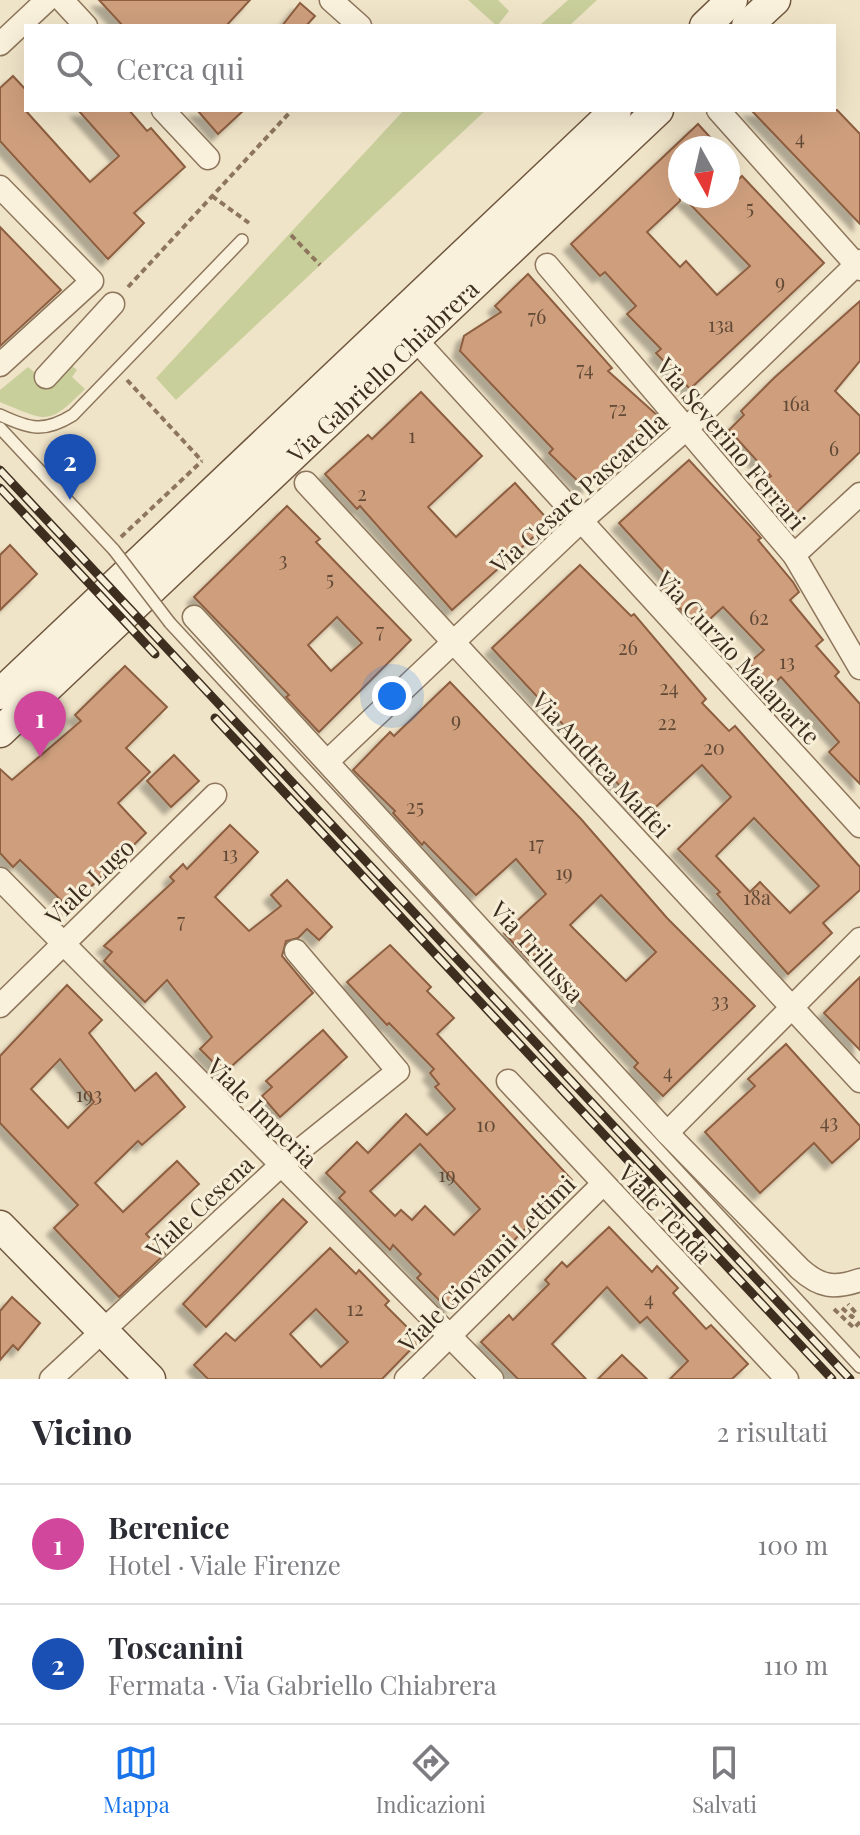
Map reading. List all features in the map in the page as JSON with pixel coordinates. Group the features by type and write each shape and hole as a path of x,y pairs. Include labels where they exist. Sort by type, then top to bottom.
{"street":[{"path":"0,44 47,0"},
{"path":"62,0 84,24"},
{"path":"331,0 358,24"},
{"path":"707,24 732,0"},
{"path":"165,112 208,158"},
{"name":"Via Gabriello Chiabrera","path":"96,622 406,328 614,112"},
{"name":"Via Gabriello Chiabrera","path":"406,328 656,112"},
{"path":"720,112 859,265"},
{"path":"0,187 92,281 0,365"},
{"name":"Via Severino Ferrari","path":"547,265 794,555 860,668"},
{"name":"Via Cesare Pascarella","path":"329,760 580,522 686,429 859,265"},
{"path":"46,377 113,304"},
{"name":"Via Curzio Malaparte","path":"406,328 860,826"},
{"path":"39,331 65,358"},
{"name":"Via Andrea Maffei","path":"306,483 860,1081"},
{"path":"794,555 860,494"},
{"name":"Via Trilussa","path":"194,617 329,760 667,1133 817,1285 837,1286 860,1280"},
{"path":"0,694 96,622"},
{"path":"0,732 96,622"},
{"name":"Viale Lugo","path":"0,1006 215,795"},
{"name":"Viale Imperia","path":"0,879 492,1379"},
{"path":"667,1133 860,939"},
{"name":"Viale Cesena","path":"51,1379 280,1166 398,1071 296,951"},
{"name":"Viale Tenda","path":"508,1081 777,1375"},
{"name":"Viale Giovanni Lettimi","path":"406,1379 603,1184"},
{"path":"0,1226 150,1379"}],"lane":[{"path":"0,415 20,424 51,428 73,415 242,240"},
{"path":"0,428 115,546 170,623 860,1367"}],"path":[{"path":"113,304 290,112"},
{"path":"212,196 254,227"},
{"path":"291,235 320,265"},
{"path":"115,546 202,461 209,468"},
{"path":"854,1328 860,1322"}],"green space":[{"path":"468,0 498,0 509,11 499,24"},
{"path":"568,0 597,0 571,24 541,24"},
{"path":"402,112 484,112 176,400 156,378"},
{"path":"66,361 77,370 72,377 85,389 54,415 38,416 0,402 0,390 28,367 49,384"}],"building":[{"path":"99,0 250,0 228,24 121,24"},
{"path":"300,3 315,16 308,24 284,24"},
{"path":"13,76 24,88 24,112 90,182 119,156 80,112 131,112 147,131 151,128 185,167 134,213 144,223 108,259 0,141 0,88"},
{"path":"837,110 860,134 860,224 753,112"},
{"path":"199,112 242,112 218,134"},
{"path":"698,124 709,136 685,136"},
{"path":"668,152 668,208 673,208 647,232 680,267 686,261 717,295 750,266 694,208 740,208 742,176 824,263 690,389 656,353 661,349 627,314 636,306 605,272 600,276 571,244"},
{"path":"0,227 61,290 0,346"},
{"path":"528,274 612,368 608,371 658,416 585,488 549,453 553,449 460,351 464,336 501,312 495,306"},
{"path":"860,301 860,361 835,391 860,416 860,452 796,513 767,479 771,476 729,430 744,415 741,411 774,378"},
{"path":"421,392 482,456 428,507 456,537 515,483 550,522 452,610 360,506 357,509 325,474 368,435 372,439"},
{"path":"689,460 761,538 758,540 793,582 799,592 790,600 823,640 816,646 839,672 835,676 860,704 860,784 829,752 839,742 781,677 771,686 749,663 764,650 723,607 699,629 663,590 672,581 619,523"},
{"path":"287,506 320,539 316,542 411,640 319,732 286,697 289,695 194,597","holes":["337,617 362,643 331,671 308,645"]},
{"path":"10,545 37,574 0,610 0,555"},
{"path":"580,565 631,616 634,614 706,699 702,703 729,731 735,726 860,867 860,890 823,923 832,933 788,974 717,894 720,892 678,849 731,797 702,765 647,815 492,648","holes":["754,818 819,886 790,913 760,882 750,892 716,856"]},
{"path":"125,666 167,707 126,748 150,772 118,803 146,833 69,908 20,860 13,867 0,853 0,769 12,780 81,721 75,715"},
{"path":"450,682 581,819 667,918 755,1006 663,1096 634,1067 638,1063 561,982 564,979 538,952 529,960 504,933 546,894 516,859 476,895 424,842 422,845 393,813 395,811 353,770 390,732 394,736","holes":["601,895 656,952 626,981 570,925"]},
{"path":"174,755 199,781 171,807 147,781"},
{"path":"230,825 258,852 215,897 249,931 281,906 271,895 287,880 332,927 319,940 307,929 298,938 286,941 282,956 313,993 224,1073 200,1049 212,1037 167,980 145,1002 104,961 112,952 104,946 174,881 170,877 183,864 187,869"},
{"path":"390,945 431,987 427,991 454,1018 437,1034 572,1180 448,1309 417,1278 421,1274 393,1245 390,1250 339,1198 345,1192 326,1173 357,1142 368,1153 406,1114 427,1135 455,1109 435,1087 439,1084 430,1073 434,1069 347,982","holes":["420,1144 480,1209 454,1235 425,1206 412,1220 401,1210 395,1216 370,1191"]},
{"path":"860,977 860,1050 824,1013"},
{"path":"67,985 102,1020 89,1033 135,1091 156,1073 185,1107 142,1145 138,1141 95,1183 123,1212 177,1161 199,1184 146,1234 165,1254 119,1297 54,1228 78,1205 0,1123 0,1056","holes":["60,1059 94,1102 68,1128 31,1089"]},
{"path":"323,1030 347,1057 280,1117 262,1096 272,1087 266,1081"},
{"path":"786,1044 860,1126 860,1138 832,1163 814,1143 760,1193 705,1132 755,1086 748,1079"},
{"path":"283,1199 307,1222 206,1327 183,1304"},
{"path":"609,1227 652,1272 657,1266 678,1288 673,1293 706,1329 711,1325 748,1364 732,1379 670,1379 688,1361 647,1317 640,1323 607,1287 552,1344 586,1379 518,1379 481,1342 509,1315 513,1320 549,1284 545,1280 562,1262 567,1267"},
{"path":"330,1248 356,1274 359,1270 389,1301 385,1305 420,1340 382,1379 208,1379 194,1365 226,1333 235,1341","holes":["316,1309 348,1342 321,1367 290,1334"]},
{"path":"12,1297 40,1323 18,1350 13,1345 0,1360 0,1311"},
{"path":"622,1355 647,1379 598,1379"}],"railway":[{"path":"0,470 850,1379"},
{"path":"0,488 155,654"},
{"path":"215,718 832,1379"}],"place":[{"name":"Toscanini","path":"70,500"},
{"name":"Berenice","path":"40,757"}]}
